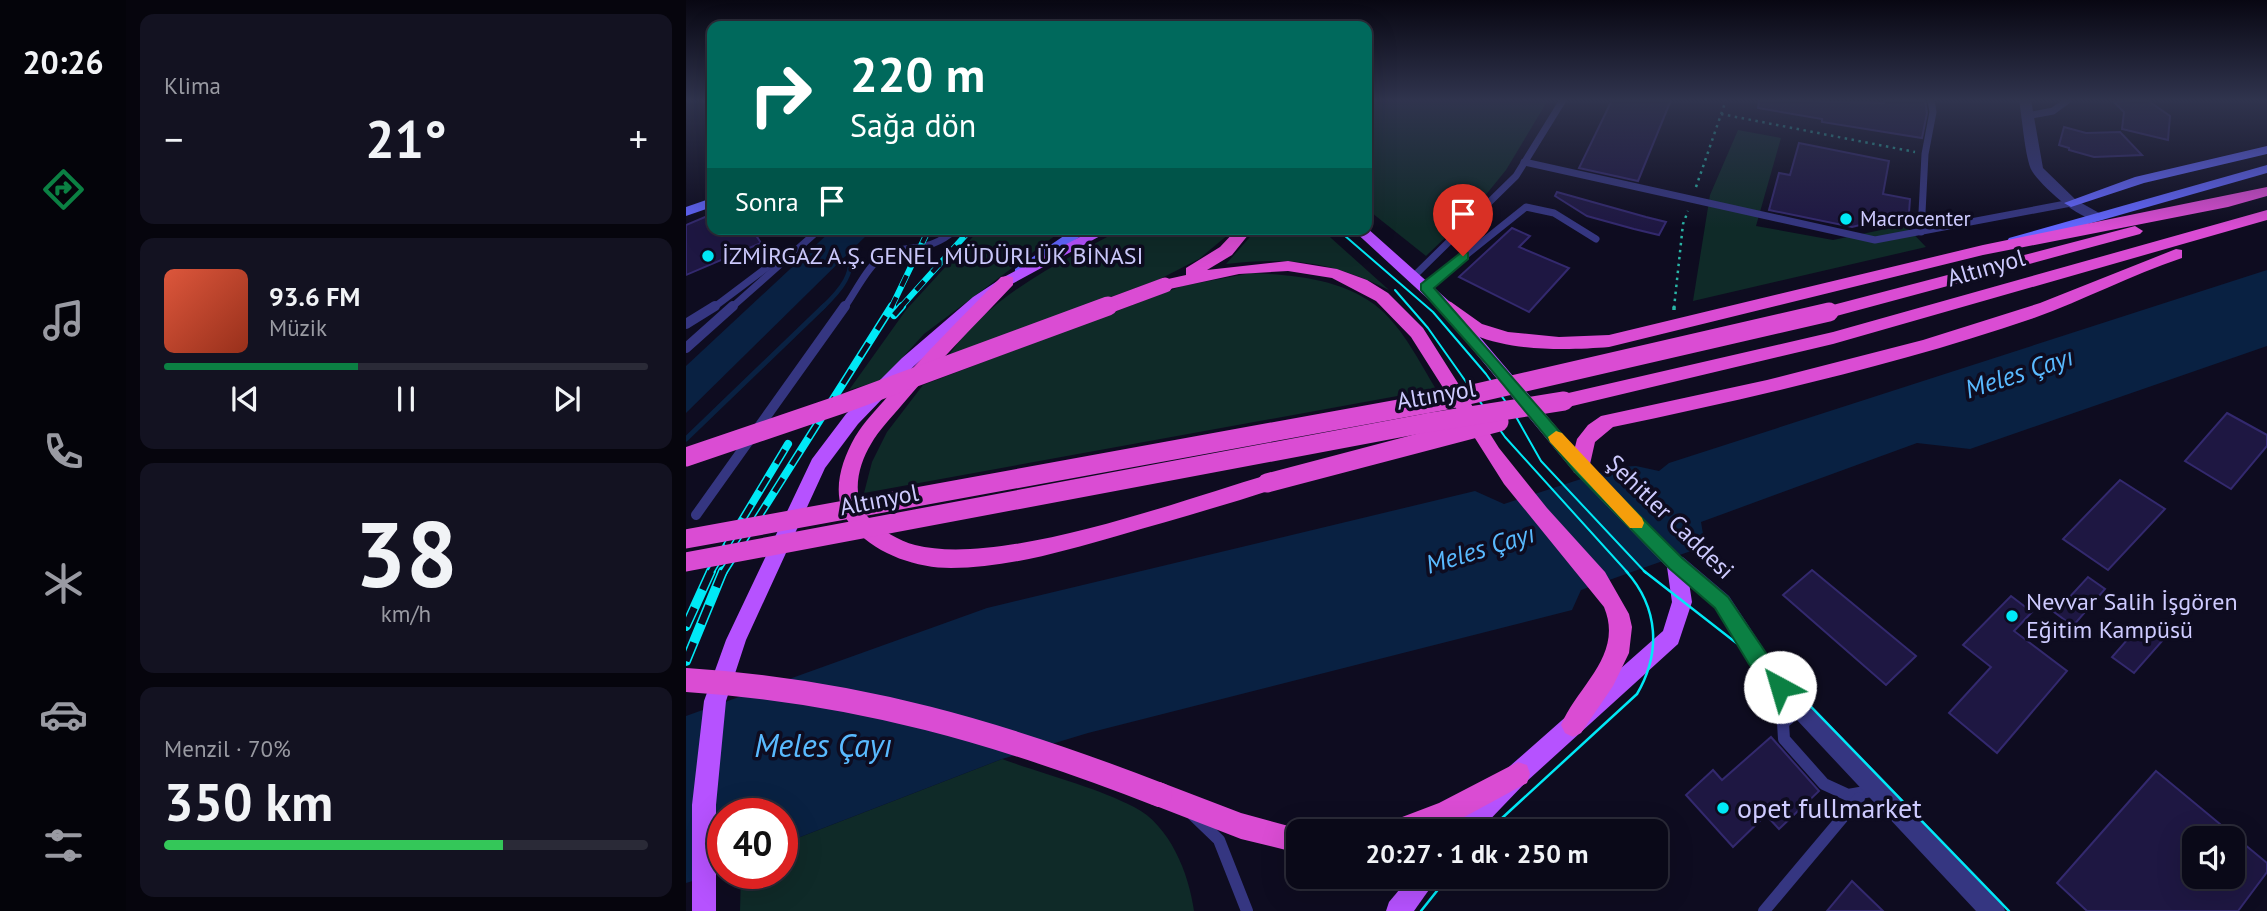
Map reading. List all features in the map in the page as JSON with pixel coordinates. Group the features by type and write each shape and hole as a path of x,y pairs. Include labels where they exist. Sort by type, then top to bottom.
{"highway":[{"name":"Altınyol","path":"686,539 1443,401 1829,312 2061,253 2267,191"},
{"path":"1445,306 1476,328 1510,337 1552,344 1609,341 1983,250 2240,199"},
{"name":"Altınyol","path":"686,562 1426,423 1564,401 1833,338 2267,215"},
{"path":"1581,468 1582,441 1590,430 1608,421 1768,388 1909,352 2031,312 2116,276 2207,244 2230,226"},
{"path":"1165,285 1214,260 1240,235"},
{"path":"686,457 845,403 1165,285 1214,272 1271,265 1316,269 1361,284 1382,296 1417,335 1484,442 1524,496 1604,588 1619,612 1622,630 1612,663 1573,725"},
{"path":"1007,281 950,339 863,440 847,477 847,496 857,520 886,543 919,556 954,559 1003,554 1093,533 1511,419 1564,401"},
{"path":"686,680 774,687 934,715 1093,768 1241,826 1286,837"},
{"path":"1430,819 1518,774"}],"main road":[{"path":"2071,203 2140,180 2267,150"},
{"path":"1983,250 2267,169"},
{"path":"686,212 707,204"},
{"path":"703,901 704,805 715,701 736,640 818,464 852,419 908,362 978,301 1075,235"},
{"path":"1007,281 1095,235"},
{"name":"Şehitler Caddesi","path":"1368,235 1445,306 1581,468 1676,563"},
{"path":"1475,819 1518,774 1671,637 1682,602 1676,563"},
{"path":"1398,911 1416,889"}],"street":[{"path":"2032,143 2037,169 2071,203 2096,217"},
{"name":"Şehitler Caddesi","path":"1676,563 1722,602 1756,658 1801,708 1868,794 1990,910"}],"lane":[{"path":"1420,282 1516,176 1536,143"},
{"path":"1921,232 1927,143"},
{"path":"1524,162 1875,240 2071,203"},
{"path":"1420,282 1526,207 1537,206 1551,212 1596,239"},
{"path":"686,324 709,311 811,235"},
{"path":"686,348 812,235"},
{"path":"696,515 879,259 893,250 921,252 945,242 951,235"},
{"path":"1801,708 1783,723 1783,739 1838,795 1868,794"},
{"path":"1764,911 1868,794"},
{"path":"1160,795 1188,810 1219,840 1247,911"}],"path":[{"path":"1866,143 1925,154"}],"green space":[{"path":"1372,143 1522,143 1506,170 1471,213 1426,256 1372,213"},
{"path":"1733,143 1780,143 1756,226 1833,240 1905,225 1926,247 1693,301 1710,195"},
{"path":"975,235 1056,235 924,334 882,380 849,390 906,310"},
{"path":"1111,235 1228,235 1199,259 1158,280 949,355 985,314 1051,268"},
{"path":"1252,235 1328,235 1389,290 1329,267 1270,261 1226,264"},
{"path":"1251,273 1318,281 1351,291 1366,299 1397,327 1436,389 864,493 872,462 887,432 923,385 1182,286"},
{"path":"1002,759 1103,793 1147,815 1176,852 1188,882 1194,911 740,911 741,889 798,889 798,838"}],"water":[{"path":"827,235 867,235 686,413 686,366"},
{"name":"Meles Çayı","path":"2267,270 2267,346 1970,449 1917,443 1701,522 1705,546 1581,590 1572,610 1088,733 1002,759 798,838 798,798 707,798 707,877 686,883 686,716 987,608 1475,491 1504,504 1618,467 1636,466 1659,471 1669,463"}],"building":[{"path":"1591,143 1654,143 1638,181 1579,168"},
{"path":"1799,143 1889,161 1883,194 1910,199 1909,213 1852,227 1769,210 1779,173 1790,175"},
{"path":"2060,143 2130,143 2142,155 2094,157 2059,145"},
{"path":"1557,192 1666,222 1659,235 1634,229 1587,216 1555,196"},
{"name":"İZMİRGAZ A.Ş. GENEL MÜDÜRLÜK BİNASI","path":"707,216 707,235 756,235 761,243 686,275 686,225"},
{"path":"1512,228 1530,236 1519,247 1569,268 1529,312 1459,277"},
{"path":"2227,413 2267,435 2267,446 2231,489 2185,461"},
{"path":"2120,480 2165,509 2108,570 2063,539"},
{"path":"1812,570 1916,656 1886,685 1783,595"},
{"path":"2088,577 2105,589 2073,626 2050,609 2062,596 2067,600"},
{"path":"2011,596 2032,612 2014,631 2067,671 1997,753 1949,713 1991,667 1963,645"},
{"path":"2141,624 2163,640 2134,673 2112,657"},
{"path":"1771,737 1819,791 1779,829 1766,815 1733,847 1686,795 1713,770 1722,780"},
{"path":"2156,771 2222,826 2182,826 2182,889 2245,889 2245,845 2267,863 2267,872 2238,911 2087,911 2057,883"},
{"path":"1852,881 1883,911 1827,911"}],"waterway":[{"path":"824,306 835,295 849,273 849,247"},
{"path":"686,439 824,306"}],"tram line":[{"path":"1344,235 1433,312 1486,374 1515,415 1541,461 1644,571"},
{"path":"1395,290 1428,328 1505,437 1628,573"},
{"path":"1501,819 1637,694 1650,663 1653,631 1645,600 1626,571"},
{"path":"1644,571 1789,684 2009,911"},
{"path":"1421,911 1438,889"}],"railway":[{"path":"892,306 926,235"},
{"path":"900,308 966,235"},
{"path":"723,573 892,306"},
{"path":"894,315 902,306"},
{"path":"710,572 788,444"},
{"path":"686,661 723,571"},
{"path":"686,626 710,572"}],"slow traffic":[{"path":"1556,437 1581,468 1636,523"}],"place":[{"name":"Macrocenter","path":"1846,219"},
{"name":"İZMİRGAZ A.Ş. GENEL MÜDÜRLÜK BİNASI","path":"708,256"},
{"name":"Nevvar Salih İşgören Eğitim Kampüsü","path":"2012,616"},
{"name":"opet fullmarket","path":"1723,808"}],"route":[{"path":"1463,256 1426,287 1494,363 1581,468 1676,563 1722,602 1756,658 1780,687"}]}
